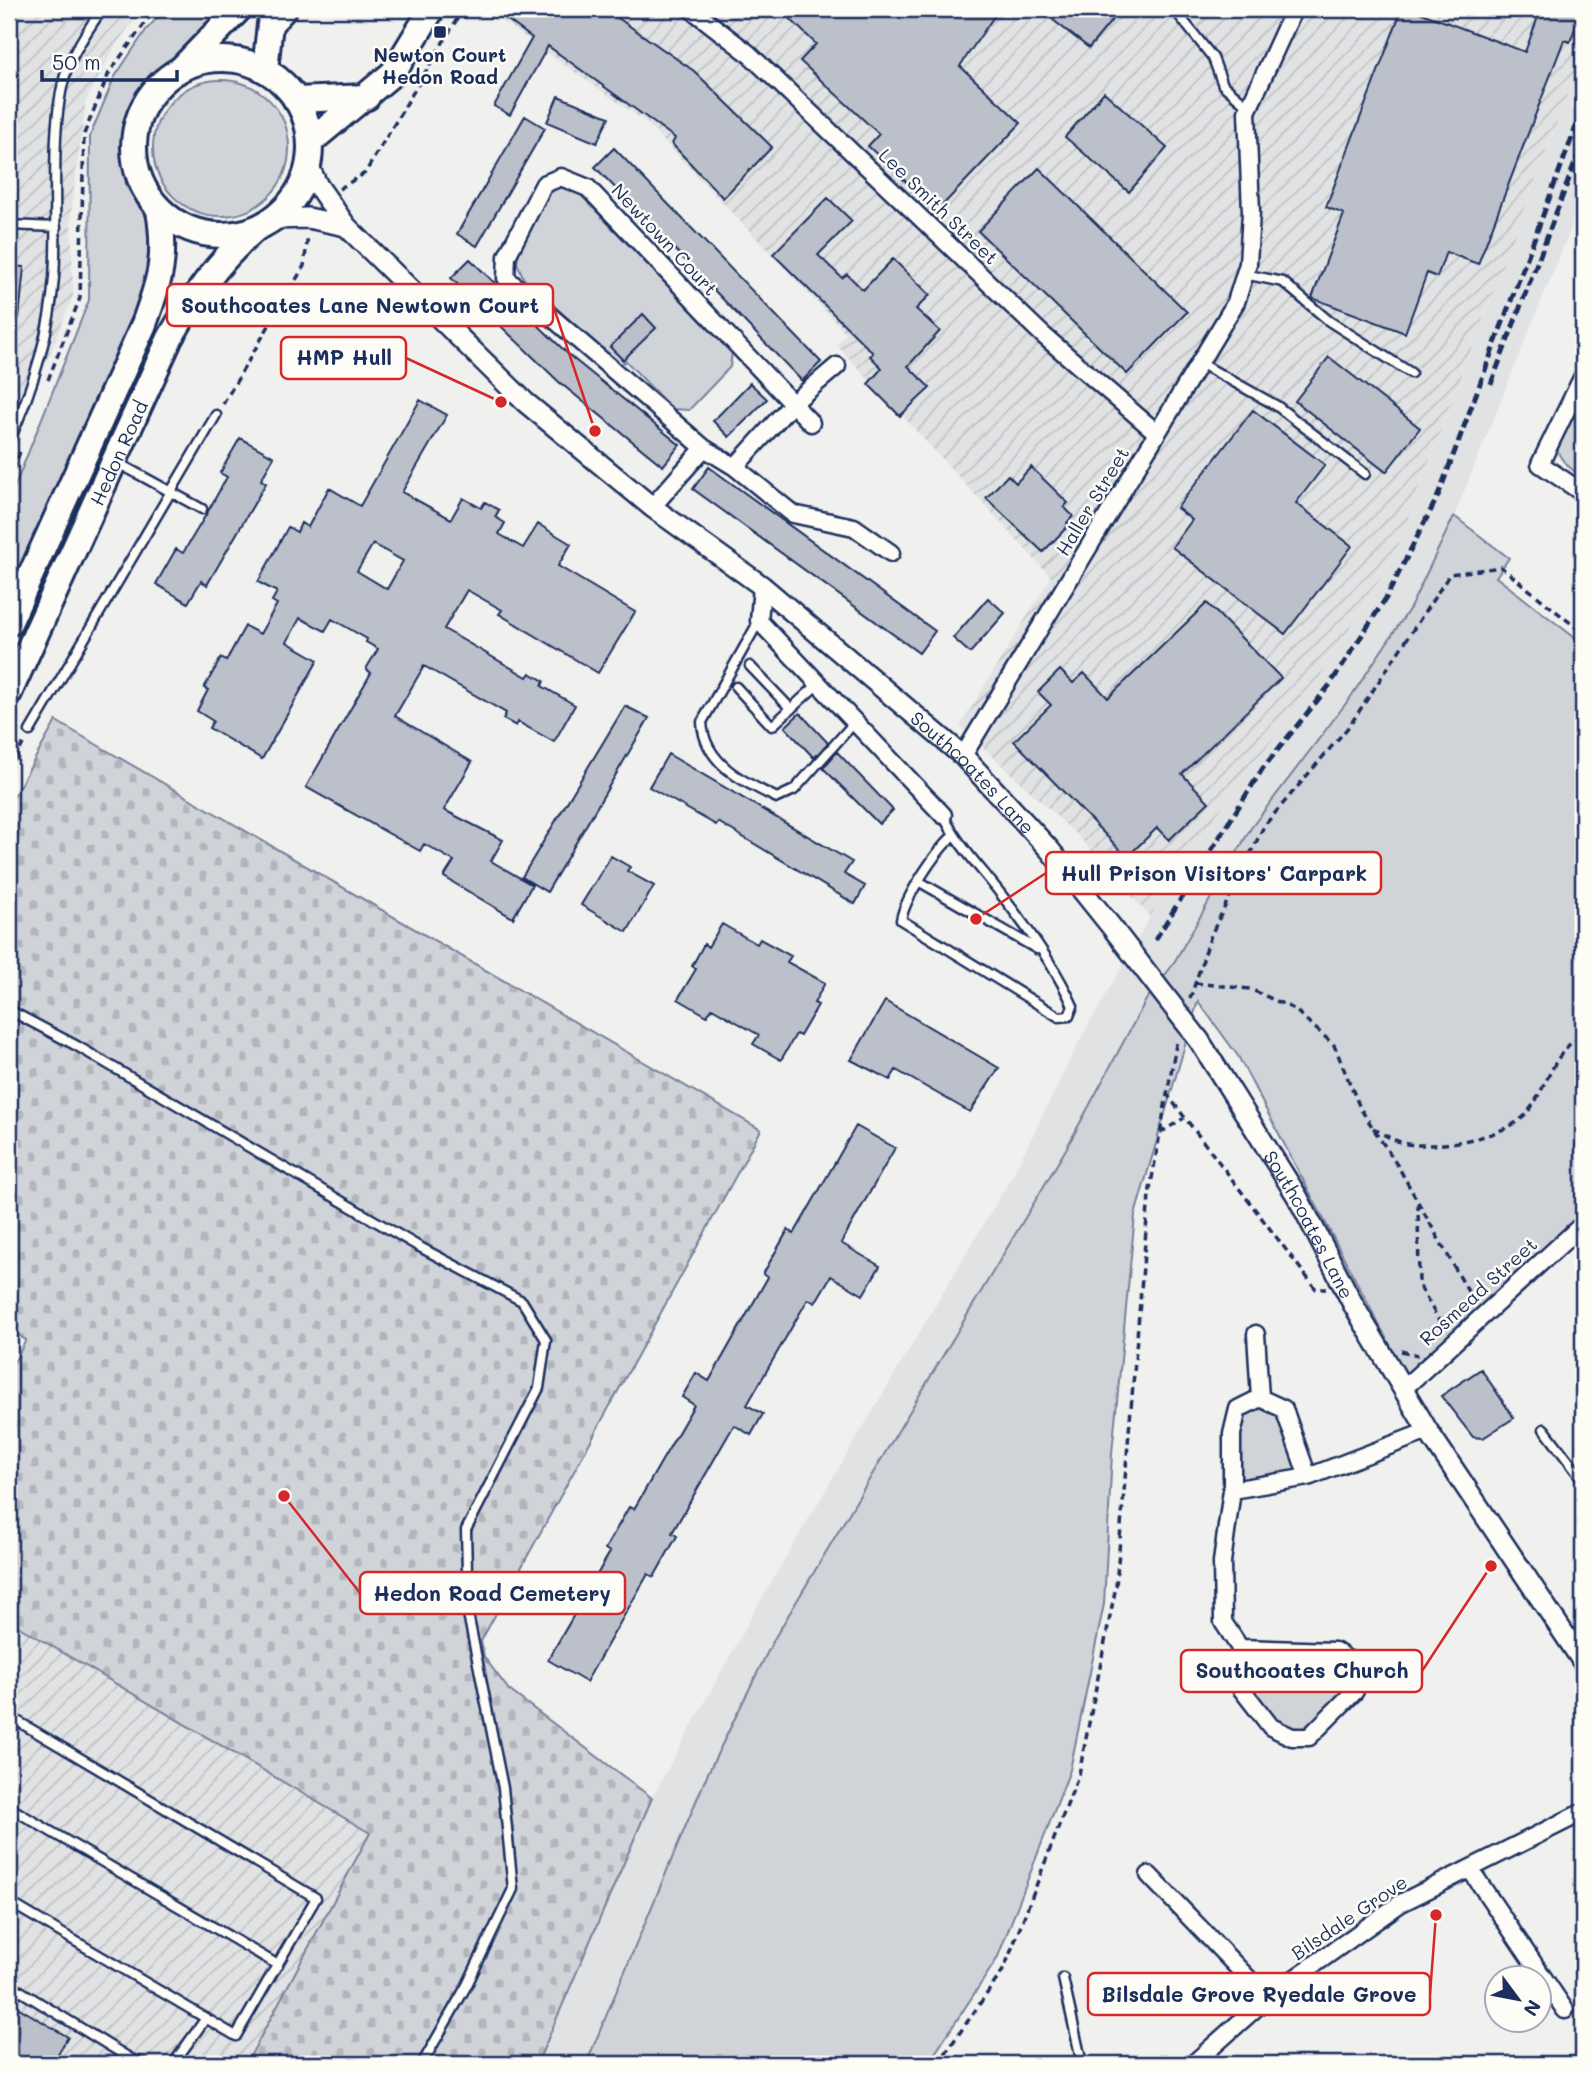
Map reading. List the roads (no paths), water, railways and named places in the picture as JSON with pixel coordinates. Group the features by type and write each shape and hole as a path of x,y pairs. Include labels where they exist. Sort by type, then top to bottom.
{"highway":[{"path":"183,68 203,61 225,59 265,70 283,83 296,100 306,120 309,153 301,186 290,204 264,225 229,236 203,234 179,226 159,210 142,188 134,161 134,133 143,106 160,84 183,68 239,9"},
{"path":"265,70 270,24 284,9"},
{"path":"309,153 393,73 432,9"},
{"path":"296,100 367,97"},
{"name":"Hedon Road","path":"9,623 144,324 162,276 165,246 159,210"},
{"name":"Hedon Road","path":"9,693 170,338 196,294 226,254 264,225"}],"street":[{"name":"Lee Smith Street","path":"691,9 748,53 1043,335 1157,433"},
{"path":"1249,107 1294,9"},
{"name":"Haller Street","path":"963,756 1236,302 1246,269 1251,212 1249,107"},
{"name":"Southcoates Lane","path":"309,153 318,186 346,226 525,402 652,507 762,586 963,756 1049,849 1199,1040 1297,1196 1345,1289 1428,1431 1580,1652"},
{"name":"Newtown Court","path":"811,423 588,188 561,177 544,184 507,256 506,278 704,448 735,467 793,514 854,527 891,553"},
{"path":"264,225 308,218 346,226"},
{"path":"735,467 792,404 837,366"},
{"path":"1583,376 1540,464 1583,493"},
{"path":"652,507 704,448"},
{"path":"762,586 759,621 943,815"},
{"name":"Rosmead Street","path":"1402,1389 1583,1224"},
{"path":"1256,1334 1260,1398"},
{"path":"1260,1398 1284,1409 1308,1478"},
{"path":"1240,1648 1335,1651 1356,1665 1355,1691 1309,1737 1292,1737 1271,1727 1240,1687 1240,1648 1223,1622 1222,1562 1233,1490 1232,1434 1238,1409 1260,1398"},
{"path":"1233,1490 1308,1478 1428,1431"},
{"name":"Bilsdale Grove","path":"1193,2064 1267,1998 1401,1903 1583,1812"},
{"path":"1470,1869 1565,2010"},
{"path":"1149,1875 1267,1998"}],"lane":[{"path":"9,442 31,393 46,332 54,279 62,88 79,44 102,9"},
{"path":"1174,9 1213,58 1223,85 1249,107"},
{"path":"9,225 56,227"},
{"path":"1246,269 1283,282 1329,321 1411,373"},
{"path":"1200,363 1277,406 1366,474"},
{"path":"30,731 216,415"},
{"path":"115,462 202,509"},
{"path":"759,621 702,722 702,739 722,765 750,785 777,797 794,790 854,723"},
{"path":"750,666 791,709"},
{"path":"736,687 772,726 817,685"},
{"path":"943,815 953,836 999,891 1064,985 1073,1006 1069,1016 1059,1017 901,920 906,903 942,846 953,836"},
{"path":"920,882 1040,951"},
{"path":"9,1010 77,1046 416,1245 523,1301 546,1340 539,1388 466,1530 468,1614 503,1788 513,1889 467,1985 422,2064"},
{"path":"1544,1429 1583,1480"},
{"path":"9,1716 316,1898 236,2036 9,1902"},
{"path":"9,1807 278,1965"},
{"path":"1063,1978 1082,2064"},
{"path":"9,1984 145,2064"},
{"path":"173,2064 206,2018"}],"railway":[{"path":"1155,940 1263,768 1329,686 1386,598 1438,496 1583,108"},
{"path":"1491,384 1583,142"}],"place":[{"name":"Newton Court Hedon Road","path":"440,32"},
{"name":"HMP Hull","path":"501,402"},
{"name":"Southcoates Lane Newtown Court","path":"595,431"},
{"name":"Hull Prison Visitors' Carpark","path":"976,919"},
{"name":"Hedon Road Cemetery","path":"284,1496"},
{"name":"Southcoates Church","path":"1491,1566"},
{"name":"Bilsdale Grove Ryedale Grove","path":"1436,1915"}]}
